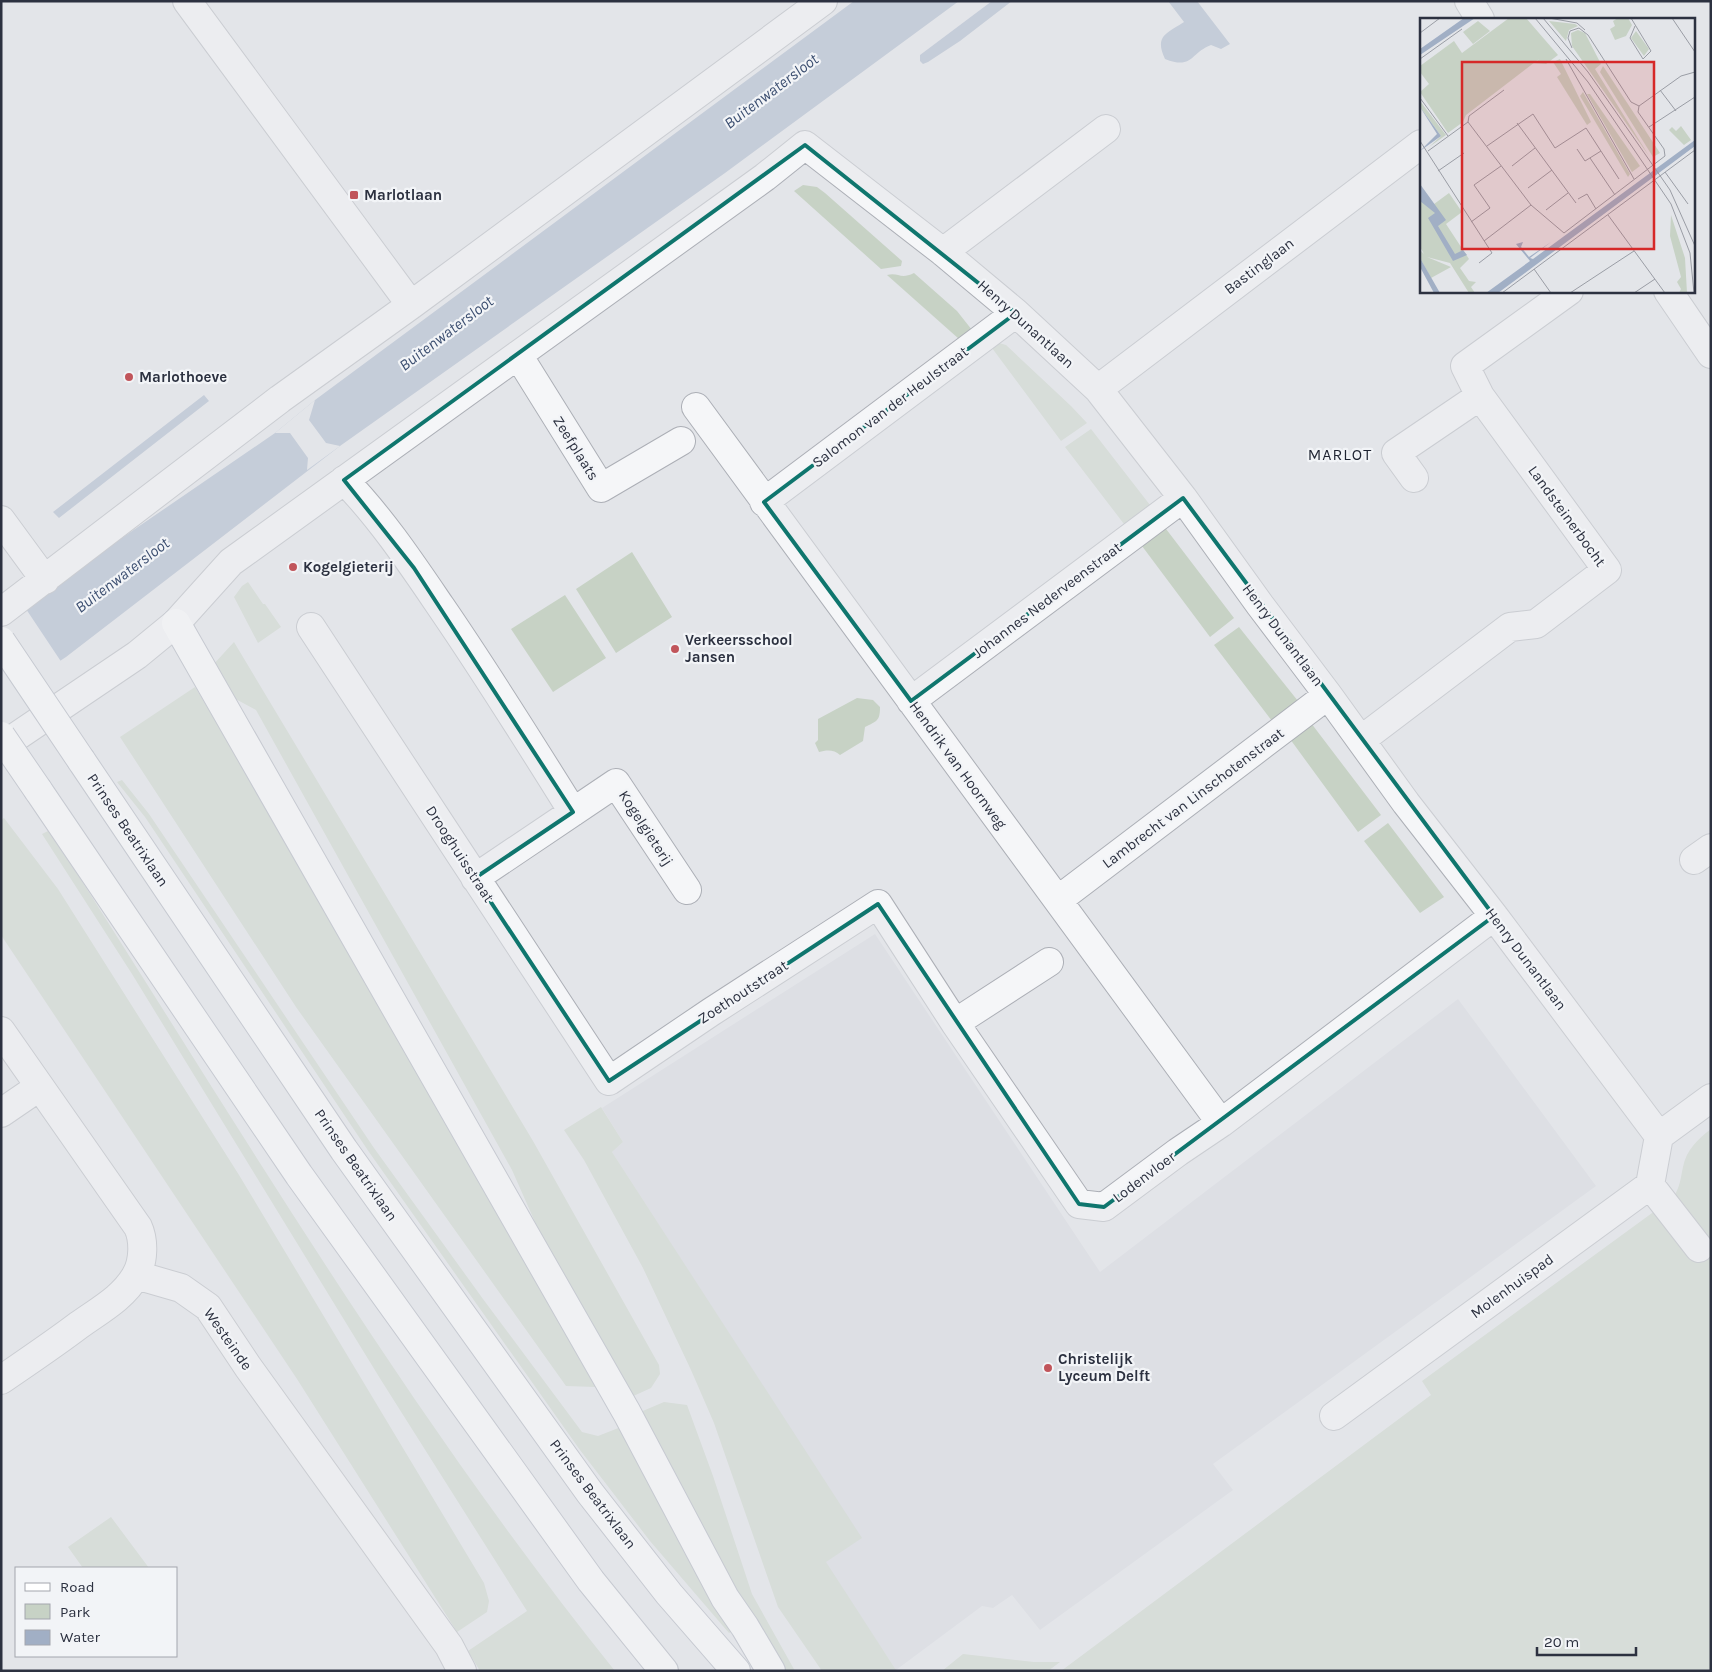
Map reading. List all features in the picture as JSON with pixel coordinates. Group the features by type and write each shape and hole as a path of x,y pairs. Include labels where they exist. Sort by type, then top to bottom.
{"main road":[{"path":"176,623 627,1414 725,1598 771,1671"},
{"name":"Prinses Beatrixlaan","path":"1,641 344,1150 590,1493 669,1594 736,1671"},
{"path":"1,736 299,1175 591,1581 650,1671"},
{"path":"591,1581 664,1671"}],"street":[{"path":"187,1 411,305"},
{"path":"1,612 280,399 411,305 823,1"},
{"path":"1469,1 1479,18"},
{"path":"943,252 1106,129"},
{"name":"Henry Dunantlaan","path":"518,355 765,177 805,145 943,252 1016,313 1098,389 1183,498 1406,803 1494,916 1658,1136"},
{"name":"Bastinglaan","path":"1098,389 1420,145"},
{"name":"Landsteinerbocht","path":"1361,740 1510,627 1536,624 1607,570 1480,396 1465,366 1568,292"},
{"path":"1669,292 1711,354"},
{"name":"Salomon van der Heulstraat","path":"764,502 1016,313"},
{"path":"1,747 137,655 176,623 231,562 518,355"},
{"name":"Zeefplaats","path":"518,355 600,488 681,441"},
{"path":"1414,478 1396,453 1480,396"},
{"name":"Hendrik van Hoornweg","path":"696,407 1222,1123"},
{"path":"344,480 366,503 414,568 487,676 573,812"},
{"name":"Johannes Nederveenstraat","path":"911,701 1183,498"},
{"path":"1,520 45,580"},
{"name":"Drooghuisstraat","path":"311,626 609,1081"},
{"name":"Lambrecht van Linschotenstraat","path":"1058,900 1328,695"},
{"name":"Kogelgieterij","path":"475,878 616,783 687,890"},
{"name":"Lodenvloer","path":"878,904 955,1023 1079,1204 1104,1207 1178,1152 1222,1123 1494,916"},
{"name":"Zoethoutstraat","path":"609,1081 711,1012 878,904"},
{"path":"955,1023 1049,962"},
{"path":"1,1031 142,1234 140,1264 136,1275 119,1298 1,1380"},
{"path":"1,1113 39,1087"},
{"path":"1699,1248 1650,1184 1658,1136 1711,1098"},
{"name":"Molenhuispad","path":"1334,1416 1650,1184"},
{"name":"Westeinde","path":"136,1275 181,1288 208,1308 248,1367 449,1646 462,1671"}],"highlighted area":[{"path":"805,145 1016,313 764,502 911,701 1183,498 1494,916 1104,1207 1079,1204 878,904 609,1081 475,878 573,812 414,568 344,480"}],"shaded area":[{"name":"Christelijk Lyceum Delft","path":"875,934 1100,1272 1458,999 1596,1186 1213,1464 1233,1490 1040,1630 1012,1595 993,1608 982,1606 896,1670 825,1562 861,1538 612,1152 623,1142 602,1108"}],"green space":[{"path":"803,185 817,187 825,193 902,261 901,266 881,269 794,191"},
{"path":"914,273 957,311 972,330 959,339 887,275 906,276"},
{"path":"999,343 1006,345 1087,423 1061,441 992,348"},
{"path":"1091,429 1150,505 1124,524 1065,447"},
{"path":"1163,525 1234,618 1210,637 1139,542"},
{"path":"632,552 672,617 616,653 576,589"},
{"path":"248,582 281,627 258,643 234,597 242,586"},
{"path":"565,595 606,658 553,692 511,629"},
{"path":"1239,627 1298,701 1272,721 1214,645"},
{"path":"234,642 533,1141 659,1365 660,1374 651,1388 629,1398 562,1283 512,1170 256,710 230,696 212,666"},
{"path":"195,687 329,906 596,1387 566,1386 296,1007 120,737"},
{"path":"857,698 873,700 880,707 877,720 865,727 863,741 840,755 830,751 819,752 815,743 818,740 818,719"},
{"path":"1311,723 1381,815 1358,832 1290,739"},
{"path":"122,780 149,814 374,1148 582,1432 598,1436 621,1427 733,1631 729,1633 650,1541 580,1450 369,1152 145,817 117,782"},
{"path":"4,818 58,889 239,1175 484,1583 489,1601 487,1612 457,1632 297,1379 1,935 1,820"},
{"path":"1388,823 1444,897 1420,913 1364,841"},
{"path":"48,831 78,875 270,1180 402,1380 470,1479 541,1576 615,1671 480,1671 468,1651 527,1611 381,1380 132,974 42,834"},
{"path":"601,1107 623,1142 612,1152 862,1538 826,1562 896,1670 822,1671 778,1607 714,1423 691,1370 643,1268 584,1160 564,1130"},
{"path":"1711,1129 1711,1671 1061,1671 1431,1395 1422,1381 1674,1197 1687,1155 1697,1141"},
{"path":"664,1402 687,1405 752,1594 795,1671 785,1671 742,1599 638,1413"},
{"path":"111,1517 148,1567 82,1567 68,1547"},
{"path":"963,1654 1034,1662 1060,1662 1048,1671 942,1671"}],"water":[{"name":"Buitenwatersloot","path":"854,1 959,1 725,173 340,446 66,657 1,700 1,630 46,590 275,433 315,400"},
{"path":"992,1 1012,1 960,41 928,62 923,64 920,61 920,55"},
{"path":"1168,1 1197,1 1230,44 1221,49 1211,45 1186,62 1174,62 1165,59 1161,45 1164,36 1184,22"},
{"path":"204,395 209,401 59,518 53,512"}],"pier":[{"path":"315,400 309,420 326,443 340,446 307,470 308,458 290,433 275,433"},
{"path":"24,606 62,663 1,703 1,626"}],"place":[{"name":"Marlotlaan","path":"354,195"},
{"name":"Marlothoeve","path":"129,377"},
{"name":"Kogelgieterij","path":"293,567"},
{"name":"Verkeersschool Jansen","path":"675,649"},
{"name":"Christelijk Lyceum Delft","path":"1048,1368"}],"district":[{"name":"MARLOT","path":"1340,454"}]}
